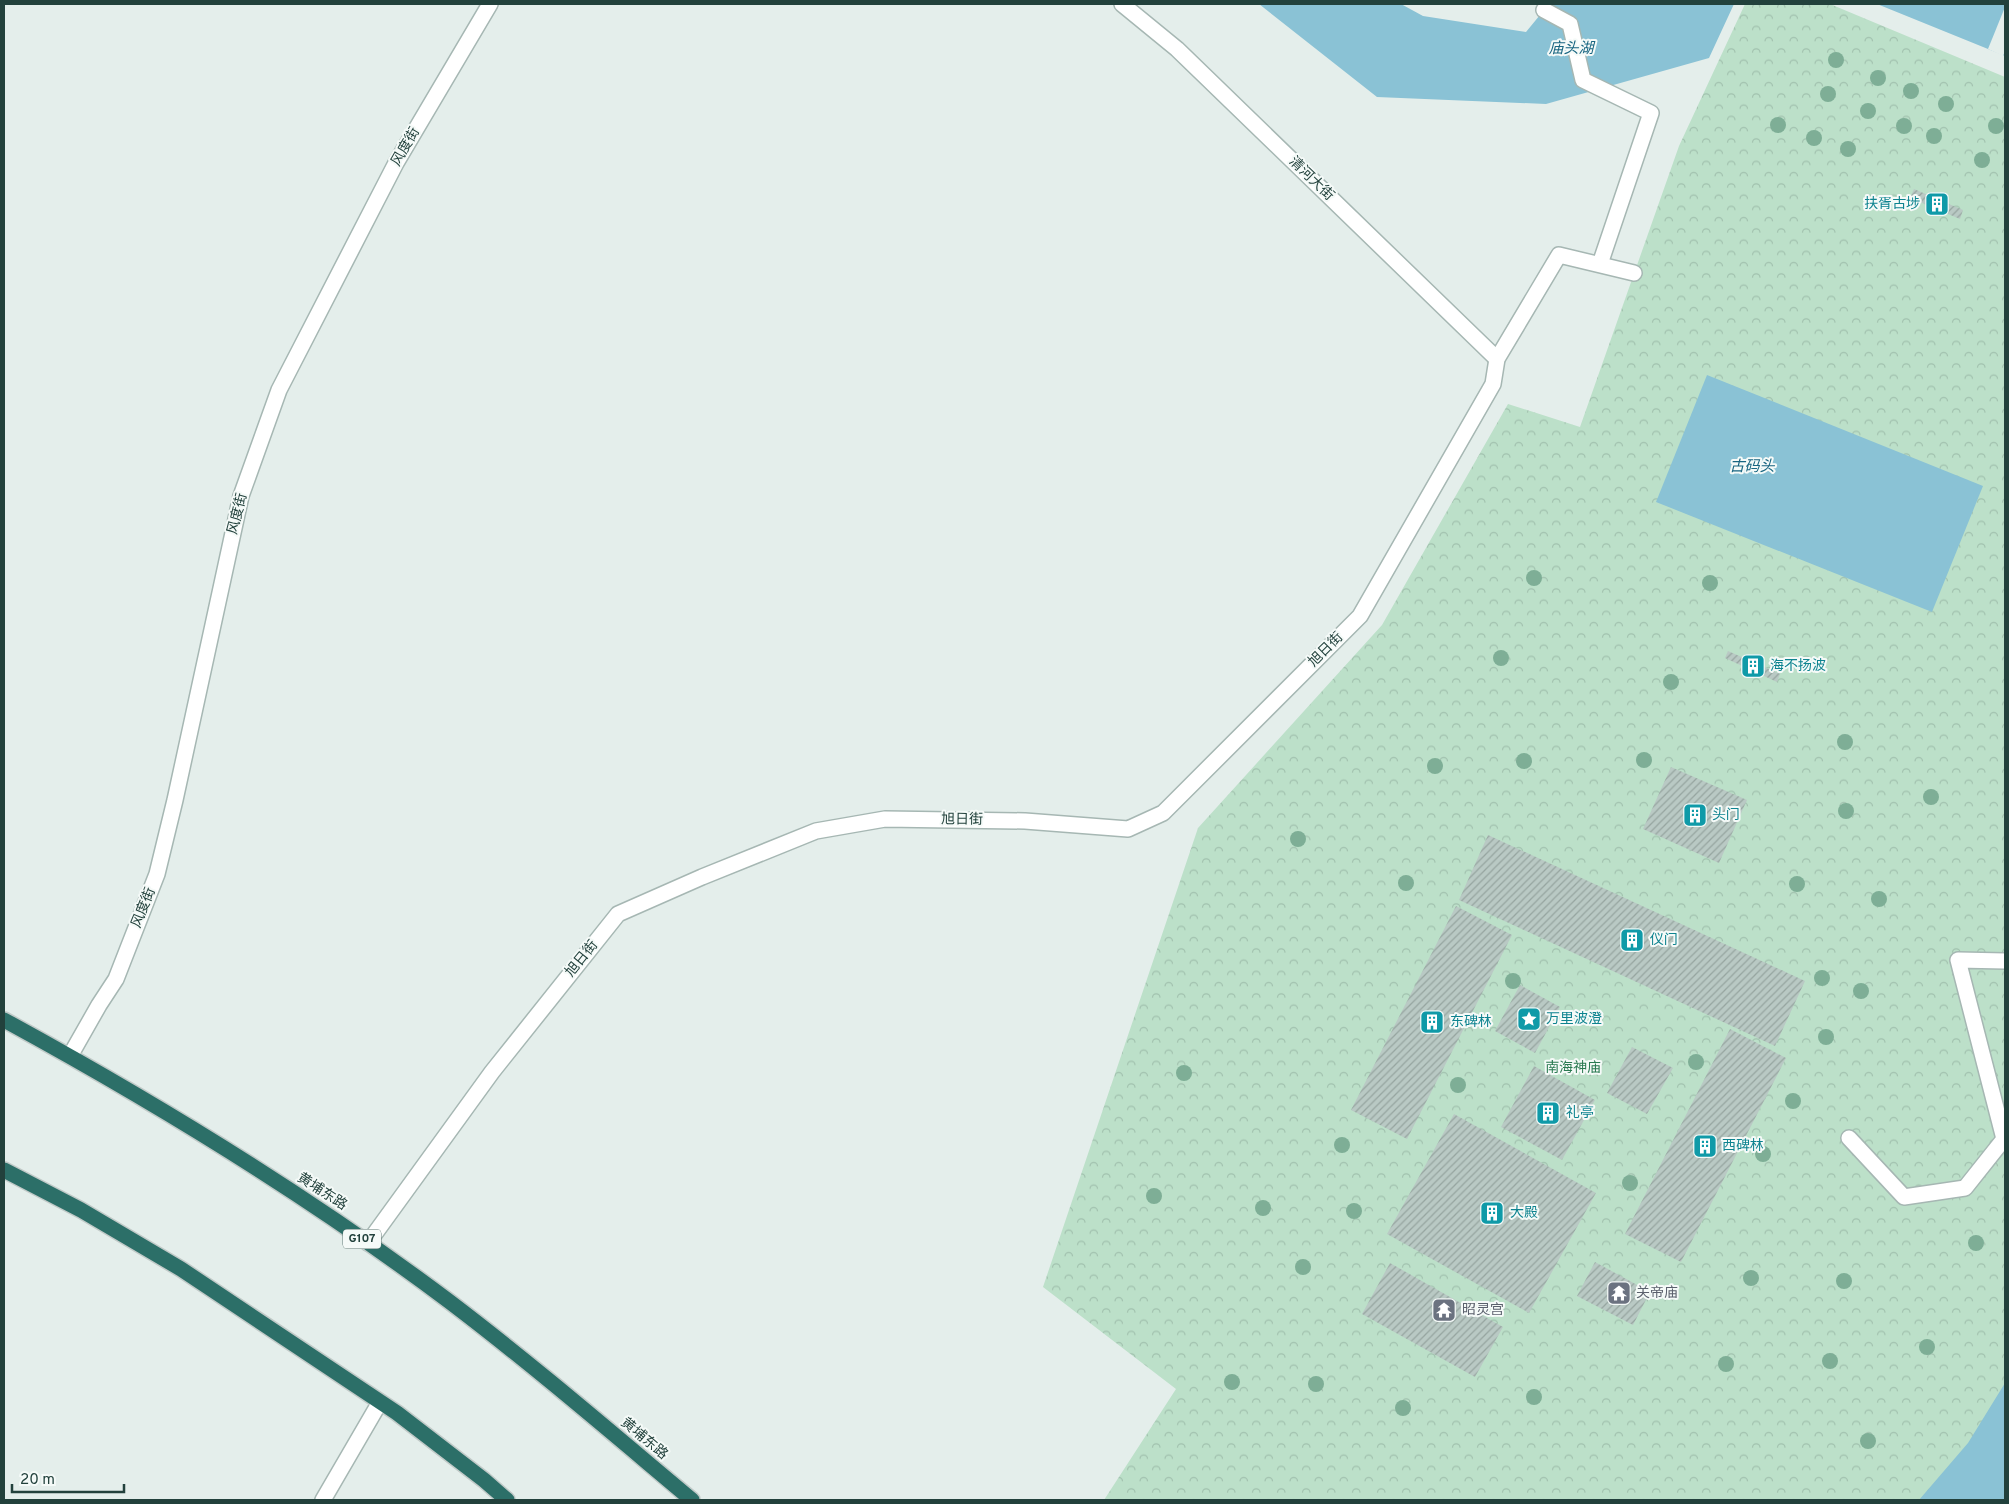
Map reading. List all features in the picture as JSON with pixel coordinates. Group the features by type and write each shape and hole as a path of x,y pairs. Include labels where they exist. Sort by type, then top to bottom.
{"highway":[{"name":"黄埔东路","path":"4,1020 70,1056 208,1138 368,1243 449,1302 538,1371 692,1500"},
{"path":"4,1170 81,1210 181,1269 380,1402 484,1480 507,1500"}],"street":[{"name":"风度街","path":"70,1056 98,1005 116,979 157,874 175,800 241,496 279,390 396,163 490,4"},
{"name":"清河大街","path":"1122,4 1177,49 1497,359"},
{"path":"1544,10 1570,24 1583,80 1650,113 1600,264"},
{"path":"1497,359 1559,255 1634,273"},
{"name":"旭日街","path":"368,1243 492,1072 618,914 702,877 816,831 885,818 1026,821 1128,829 1163,813 1360,616 1493,384 1497,359"},
{"path":"1850,1138 1904,1197 1965,1188 2004,1139 1958,960 2005,961"},
{"path":"323,1500 380,1402"}],"green space":[{"name":"南海神庙","path":"1745,4 1830,4 2005,77 2005,1500 1104,1500 1176,1389 1043,1287 1198,828 1382,625 1508,404 1580,427 1679,146"}],"water":[{"name":"庙头湖","path":"1259,4 1401,4 1423,16 1526,32 1549,4 1734,4 1709,58 1546,104 1377,97"},
{"path":"1877,4 2005,4 2005,56 1988,49"},
{"name":"古码头","path":"1707,375 1983,486 1932,612 1656,502"},
{"path":"2005,1383 2005,1500 1919,1500 1968,1443"}],"pier":[{"path":"2005,7 2005,51 2003,56 1988,49"}],"building":[{"name":"扶胥古埗","path":"1914,189 1963,210 1960,219 1910,198"},
{"name":"海不扬波","path":"1728,651 1780,674 1777,682 1725,658"},
{"name":"头门","path":"1671,767 1747,800 1719,863 1643,829"},
{"name":"仪门","path":"1488,835 1805,981 1775,1046 1459,900"},
{"name":"东碑林","path":"1456,906 1512,935 1407,1139 1351,1110"},
{"path":"1520,985 1560,1007 1535,1053 1495,1031"},
{"name":"西碑林","path":"1730,1029 1786,1058 1681,1262 1625,1234"},
{"path":"1632,1047 1673,1068 1647,1114 1607,1093"},
{"name":"礼亭","path":"1534,1066 1595,1100 1562,1160 1501,1127"},
{"name":"大殿","path":"1454,1114 1596,1193 1529,1313 1387,1234"},
{"path":"1595,1262 1650,1292 1633,1325 1577,1296"},
{"path":"1390,1263 1503,1327 1475,1377 1362,1314"}],"place":[{"name":"扶胥古埗","path":"1937,204"},
{"name":"海不扬波","path":"1753,666"},
{"name":"头门","path":"1695,815"},
{"name":"仪门","path":"1632,940"},
{"name":"万里波澄","path":"1529,1019"},
{"name":"东碑林","path":"1432,1022"},
{"name":"礼亭","path":"1548,1113"},
{"name":"西碑林","path":"1705,1146"},
{"name":"大殿","path":"1492,1213"},
{"name":"关帝庙","path":"1619,1293"},
{"name":"昭灵宫","path":"1444,1310"}]}
